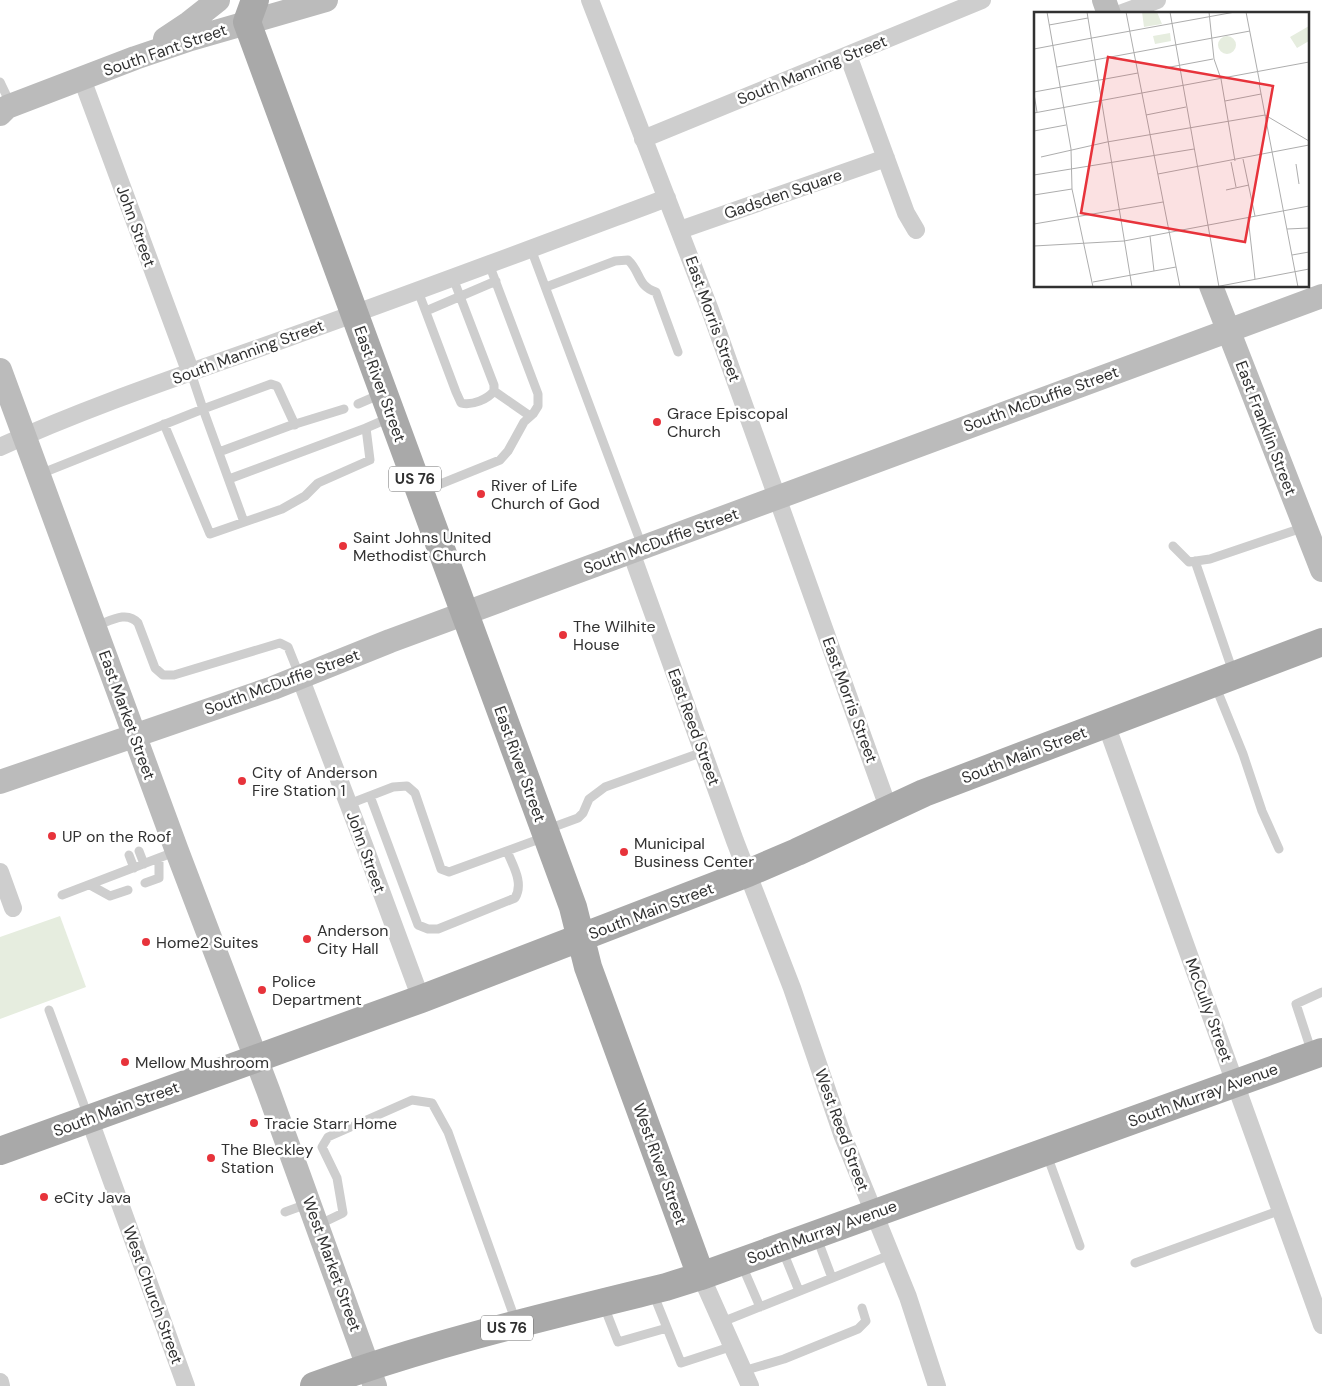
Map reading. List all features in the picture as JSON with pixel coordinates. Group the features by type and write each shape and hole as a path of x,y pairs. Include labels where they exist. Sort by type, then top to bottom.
{"main road":[{"name":"East River Street","path":"251,11 354,314 546,833 582,937"},
{"name":"South Main Street","path":"0,1151 421,999 748,873 924,793 1322,642"},
{"name":"West River Street","path":"582,937 588,967 701,1276"},
{"name":"South Murray Avenue","path":"314,1386 372,1376 517,1325 652,1291 701,1276 1318,1054"}],"street":[{"path":"135,58 176,32 218,0"},
{"name":"South Fant Street","path":"5,108 251,11 326,0"},
{"name":"East Morris Street","path":"590,0 710,310 889,810"},
{"name":"South Manning Street","path":"643,139 982,0"},
{"path":"1104,0 1108,12"},
{"path":"1125,12 1157,0"},
{"path":"848,55 906,214 916,230"},
{"name":"John Street","path":"82,79 191,373"},
{"name":"Gadsden Square","path":"680,230 886,158"},
{"name":"South Manning Street","path":"0,447 24,435 667,198"},
{"name":"East Franklin Street","path":"1212,288 1322,570"},
{"name":"South McDuffie Street","path":"0,782 273,688 465,613 1322,296"},
{"name":"East Market Street","path":"0,370 134,735 168,855 257,1058"},
{"name":"East Reed Street","path":"637,550 703,752 748,873"},
{"name":"John Street","path":"300,677 421,999"},
{"name":"McCully Street","path":"1106,724 1322,1325"},
{"path":"0,872 13,908"},
{"name":"West Reed Street","path":"748,873 792,988 842,1134 908,1297 938,1386"},
{"name":"West Market Street","path":"257,1058 372,1376"},
{"name":"West Church Street","path":"89,1118 186,1386"},
{"name":"West River Street","path":"701,1276 747,1379"},
{"path":"0,1382 2,1386"}],"lane":[{"path":"0,82 5,108"},
{"path":"531,249 546,287 637,550"},
{"path":"546,287 615,261 628,260 638,274 641,284 649,290 656,292 678,352"},
{"path":"420,492 500,460 508,452 524,422 538,406 538,394 489,264"},
{"path":"418,291 456,392 462,403 467,405 490,397 494,391 494,385 453,278"},
{"path":"426,311 496,281"},
{"path":"191,373 244,522"},
{"path":"38,475 164,424 271,384 277,386 295,425"},
{"path":"494,391 530,416"},
{"path":"358,404 388,405"},
{"path":"229,479 366,428 388,405"},
{"path":"219,452 344,409"},
{"path":"164,424 210,534 282,509 305,496 318,483 370,460 366,428"},
{"path":"1173,546 1189,562 1228,553 1305,527"},
{"path":"1195,561 1243,754 1262,811 1278,849"},
{"path":"94,627 121,617 128,616 134,618 138,623 155,668 163,675 174,675 280,642 288,647 300,677"},
{"path":"349,804 393,787 407,786 415,793 441,868 449,872 506,851 578,818 583,813 589,799 605,787 703,752"},
{"path":"370,796 418,925 428,929 438,928 515,898 519,892 518,880 506,851"},
{"path":"139,851 144,864"},
{"path":"130,855 134,868"},
{"path":"62,895 168,855"},
{"path":"145,884 159,878 168,855"},
{"path":"90,885 110,896 128,890"},
{"path":"1318,1054 1296,1004 1322,992"},
{"path":"49,1010 89,1118"},
{"path":"285,1212 343,1213 337,1178 322,1148 328,1137 412,1100 432,1103 448,1132 517,1325"},
{"path":"1045,1152 1080,1246"},
{"path":"1135,1263 1281,1210"},
{"path":"815,1234 832,1278"},
{"path":"781,1247 799,1291"},
{"path":"722,1322 890,1254"},
{"path":"740,1262 760,1307"},
{"path":"652,1291 681,1363 732,1346"},
{"path":"603,1303 618,1342 667,1328"},
{"path":"747,1379 784,1359 858,1329 866,1321 862,1308"}],"shaded area":[{"path":"60,916 86,987 0,1019 0,937"}],"place":[{"name":"Grace Episcopal Church","path":"657,422"},
{"name":"River of Life Church of God","path":"481,494"},
{"name":"Saint Johns United Methodist Church","path":"343,546"},
{"name":"The Wilhite House","path":"563,635"},
{"name":"City of Anderson Fire Station 1","path":"242,781"},
{"name":"UP on the Roof","path":"52,836"},
{"name":"Municipal Business Center","path":"624,852"},
{"name":"Anderson City Hall","path":"307,939"},
{"name":"Home2 Suites","path":"146,942"},
{"name":"Police Department","path":"262,990"},
{"name":"Mellow Mushroom","path":"125,1062"},
{"name":"Tracie Starr Home","path":"254,1123"},
{"name":"The Bleckley Station","path":"211,1158"},
{"name":"eCity Java","path":"44,1197"}]}
